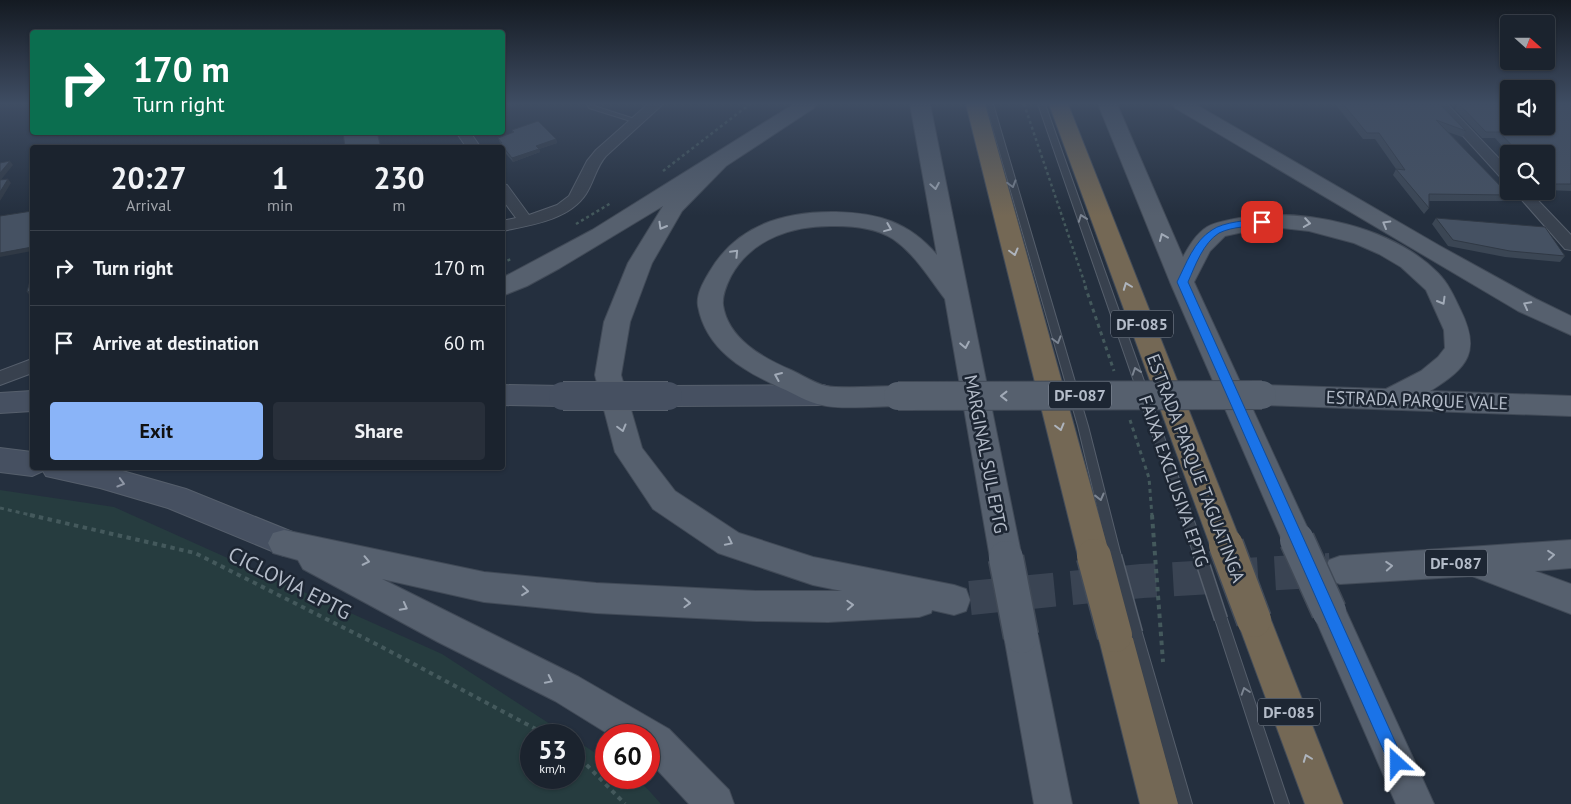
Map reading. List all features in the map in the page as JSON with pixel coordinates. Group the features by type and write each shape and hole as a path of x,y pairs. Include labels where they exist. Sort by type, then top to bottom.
{"highway":[{"path":"986,142 1126,634 1159,804"},
{"name":"ESTRADA PARQUE TAGUATINGA","path":"1071,142 1238,619 1324,804"}],"main road":[{"path":"505,287 524,279 610,229 750,142"},
{"name":"MARGINAL SUL EPTG","path":"927,142 1053,804"},
{"path":"1123,142 1182,282 1416,801"},
{"path":"1246,142 1526,305 1571,326"},
{"path":"284,542 484,587 596,598 674,603 828,607 962,599 813,571 729,543 664,500 629,452 608,375 617,322 640,264 673,207 717,163"},
{"path":"823,396 766,371 744,358 732,347 717,324 711,305 713,289 723,266 741,247 768,230 797,220 824,218 876,223 891,228 908,239 956,298"},
{"path":"1182,282 1199,249 1216,231 1246,223 1278,220 1307,222 1341,230 1374,242 1401,257 1429,277 1458,332 1458,348 1448,365 1434,376 1394,398"},
{"path":"505,395 823,396"},
{"name":"ESTRADA PARQUE VALE","path":"823,396 1262,395 1394,398 1571,406"},
{"path":"0,403 30,401"},
{"path":"0,460 30,464"},
{"path":"67,470 100,476 175,498 284,542 450,631 567,689 626,724"},
{"name":"DF-087","path":"1340,570 1571,554"},
{"path":"1472,562 1571,598"},
{"path":"660,746 715,804"}],"street":[{"path":"505,225 558,212 579,194 594,162 613,142"},
{"path":"1475,142 1500,168"},
{"path":"505,192 526,221"},
{"path":"1529,200 1571,245"},
{"path":"0,378 30,367"}],"lane":[{"path":"1000,142 1083,426 1104,556"},
{"name":"FAIXA EXCLUSIVA EPTG","path":"1055,142 1212,547"},
{"path":"1238,619 1282,804"},
{"path":"1126,634 1185,804"}],"path":[{"path":"658,175 701,142"},
{"path":"1037,142 1115,375"},
{"path":"573,226 616,200"},
{"path":"505,261 517,257"},
{"path":"1128,412 1149,478 1163,664"},
{"name":"CICLOVIA EPTG","path":"0,508 195,553 378,645 527,724"},
{"path":"585,763 625,804"}],"green space":[{"path":"0,490 114,507 442,654 550,724 520,724 520,789 585,789 585,746 595,753 595,789 648,789 661,804 0,804"}],"building":[{"path":"344,142 379,142 380,145 345,145"},
{"path":"501,142 549,142 536,146 539,149 512,158 505,149 505,145 500,143 502,143"},
{"path":"1385,142 1457,142 1500,186 1500,195 1429,194 1429,208 1396,169 1405,170"},
{"path":"1508,142 1571,142 1571,184 1555,184 1555,145 1511,145"},
{"path":"10,161 0,173 0,163"},
{"path":"8,179 0,192 0,180"},
{"path":"30,211 30,247 0,253 0,216"},
{"path":"1436,218 1545,227 1565,256 1510,251 1453,240"},
{"path":"30,281 30,291 27,292"}],"tunnel":[{"path":"970,598 1142,581 1330,570"}],"route":[{"path":"1262,222 1246,223 1216,231 1199,249 1182,282 1397,763"}]}
